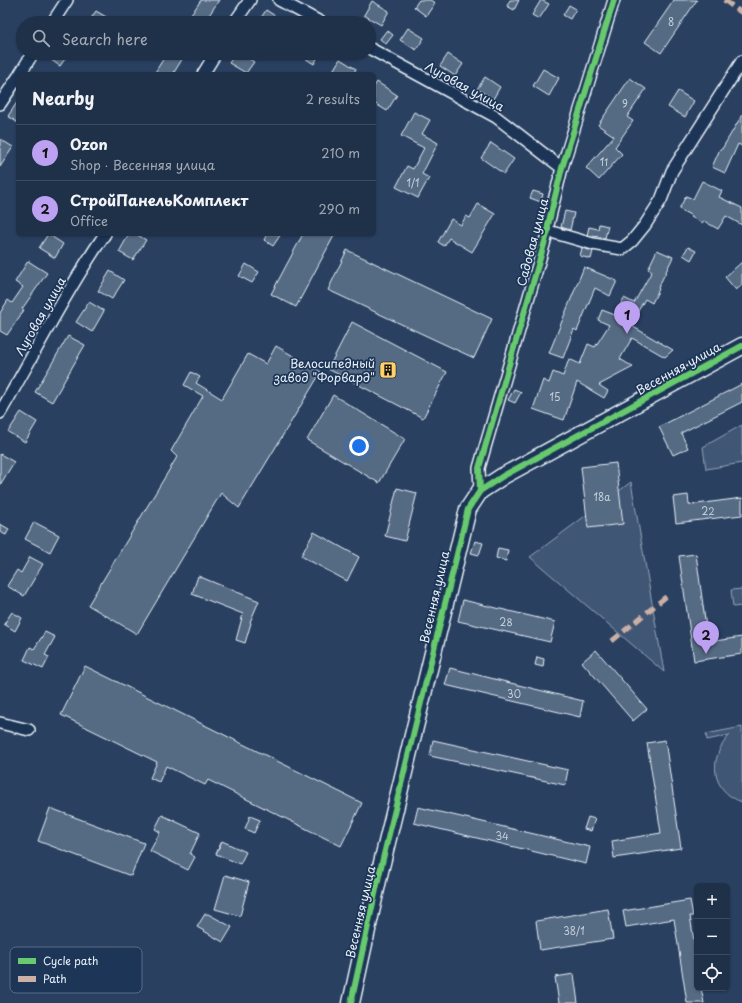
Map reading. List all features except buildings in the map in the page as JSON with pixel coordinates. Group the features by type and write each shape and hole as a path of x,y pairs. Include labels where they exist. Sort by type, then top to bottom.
{"street":[{"path":"57,16 67,0"},
{"path":"239,16 250,0"},
{"path":"279,0 309,16"},
{"name":"Садовая улица","path":"480,491 479,468 548,231 562,168 614,0"},
{"name":"Луговая улица","path":"376,52 496,117 562,168"},
{"path":"21,72 29,60"},
{"path":"204,72 212,60"},
{"path":"548,231 593,244 622,249 632,241 661,200 672,171 742,61"},
{"path":"0,104 16,80"},
{"name":"Луговая улица","path":"0,413 60,307 105,236"},
{"name":"Весенняя улица","path":"351,1003 380,871 461,532 468,509 480,491 503,476 742,346"},
{"path":"0,723 29,730"}],"shaded area":[{"path":"742,425 742,463 706,469 703,447"},
{"path":"631,482 664,672 530,557"},
{"path":"742,589 742,606 733,607 731,590"},
{"path":"742,727 742,802 731,797 724,790 718,782 716,773 718,753 730,735 707,740 706,734"}],"marked path":[{"path":"724,0 742,13"},
{"path":"612,641 668,595"}],"cycle path":[{"path":"480,491 479,468 548,231 548,225 562,168 614,0"},
{"path":"351,1003 380,871 468,509 480,491 503,476 742,346"}],"place":[{"name":"Ozon","path":"627,334"},
{"name":"Велосипедный завод \"Форвард\"","path":"388,370"},
{"name":"СтройПанельКомплект","path":"706,654"}]}
